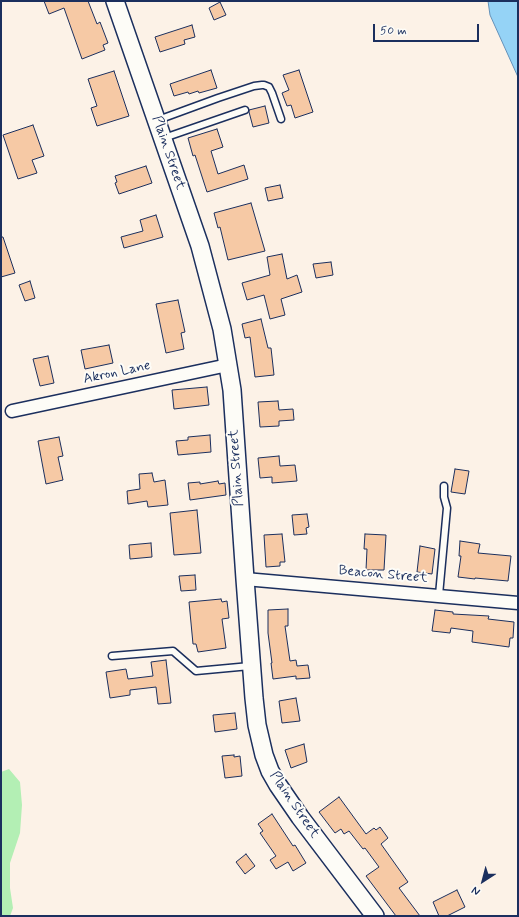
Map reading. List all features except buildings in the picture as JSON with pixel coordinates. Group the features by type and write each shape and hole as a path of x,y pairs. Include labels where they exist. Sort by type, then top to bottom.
{"main road":[{"name":"Plain Street","path":"114,1 200,246 222,329 232,390 254,698 264,755 270,771 278,785 374,916"}],"street":[{"name":"Akron Lane","path":"12,411 228,365"},
{"name":"Beacon Street","path":"245,579 518,603"}],"lane":[{"path":"156,120 262,84 269,88 272,93 281,119"},
{"path":"162,138 245,110"},
{"path":"440,595 447,508 444,497 444,486"},
{"path":"112,656 174,651 196,671 252,666"}],"green space":[{"path":"9,769 20,782 22,805 20,833 10,863 10,888 13,908 10,916 1,916 1,772"}],"water":[{"path":"488,1 518,1 518,77 490,15"}]}
